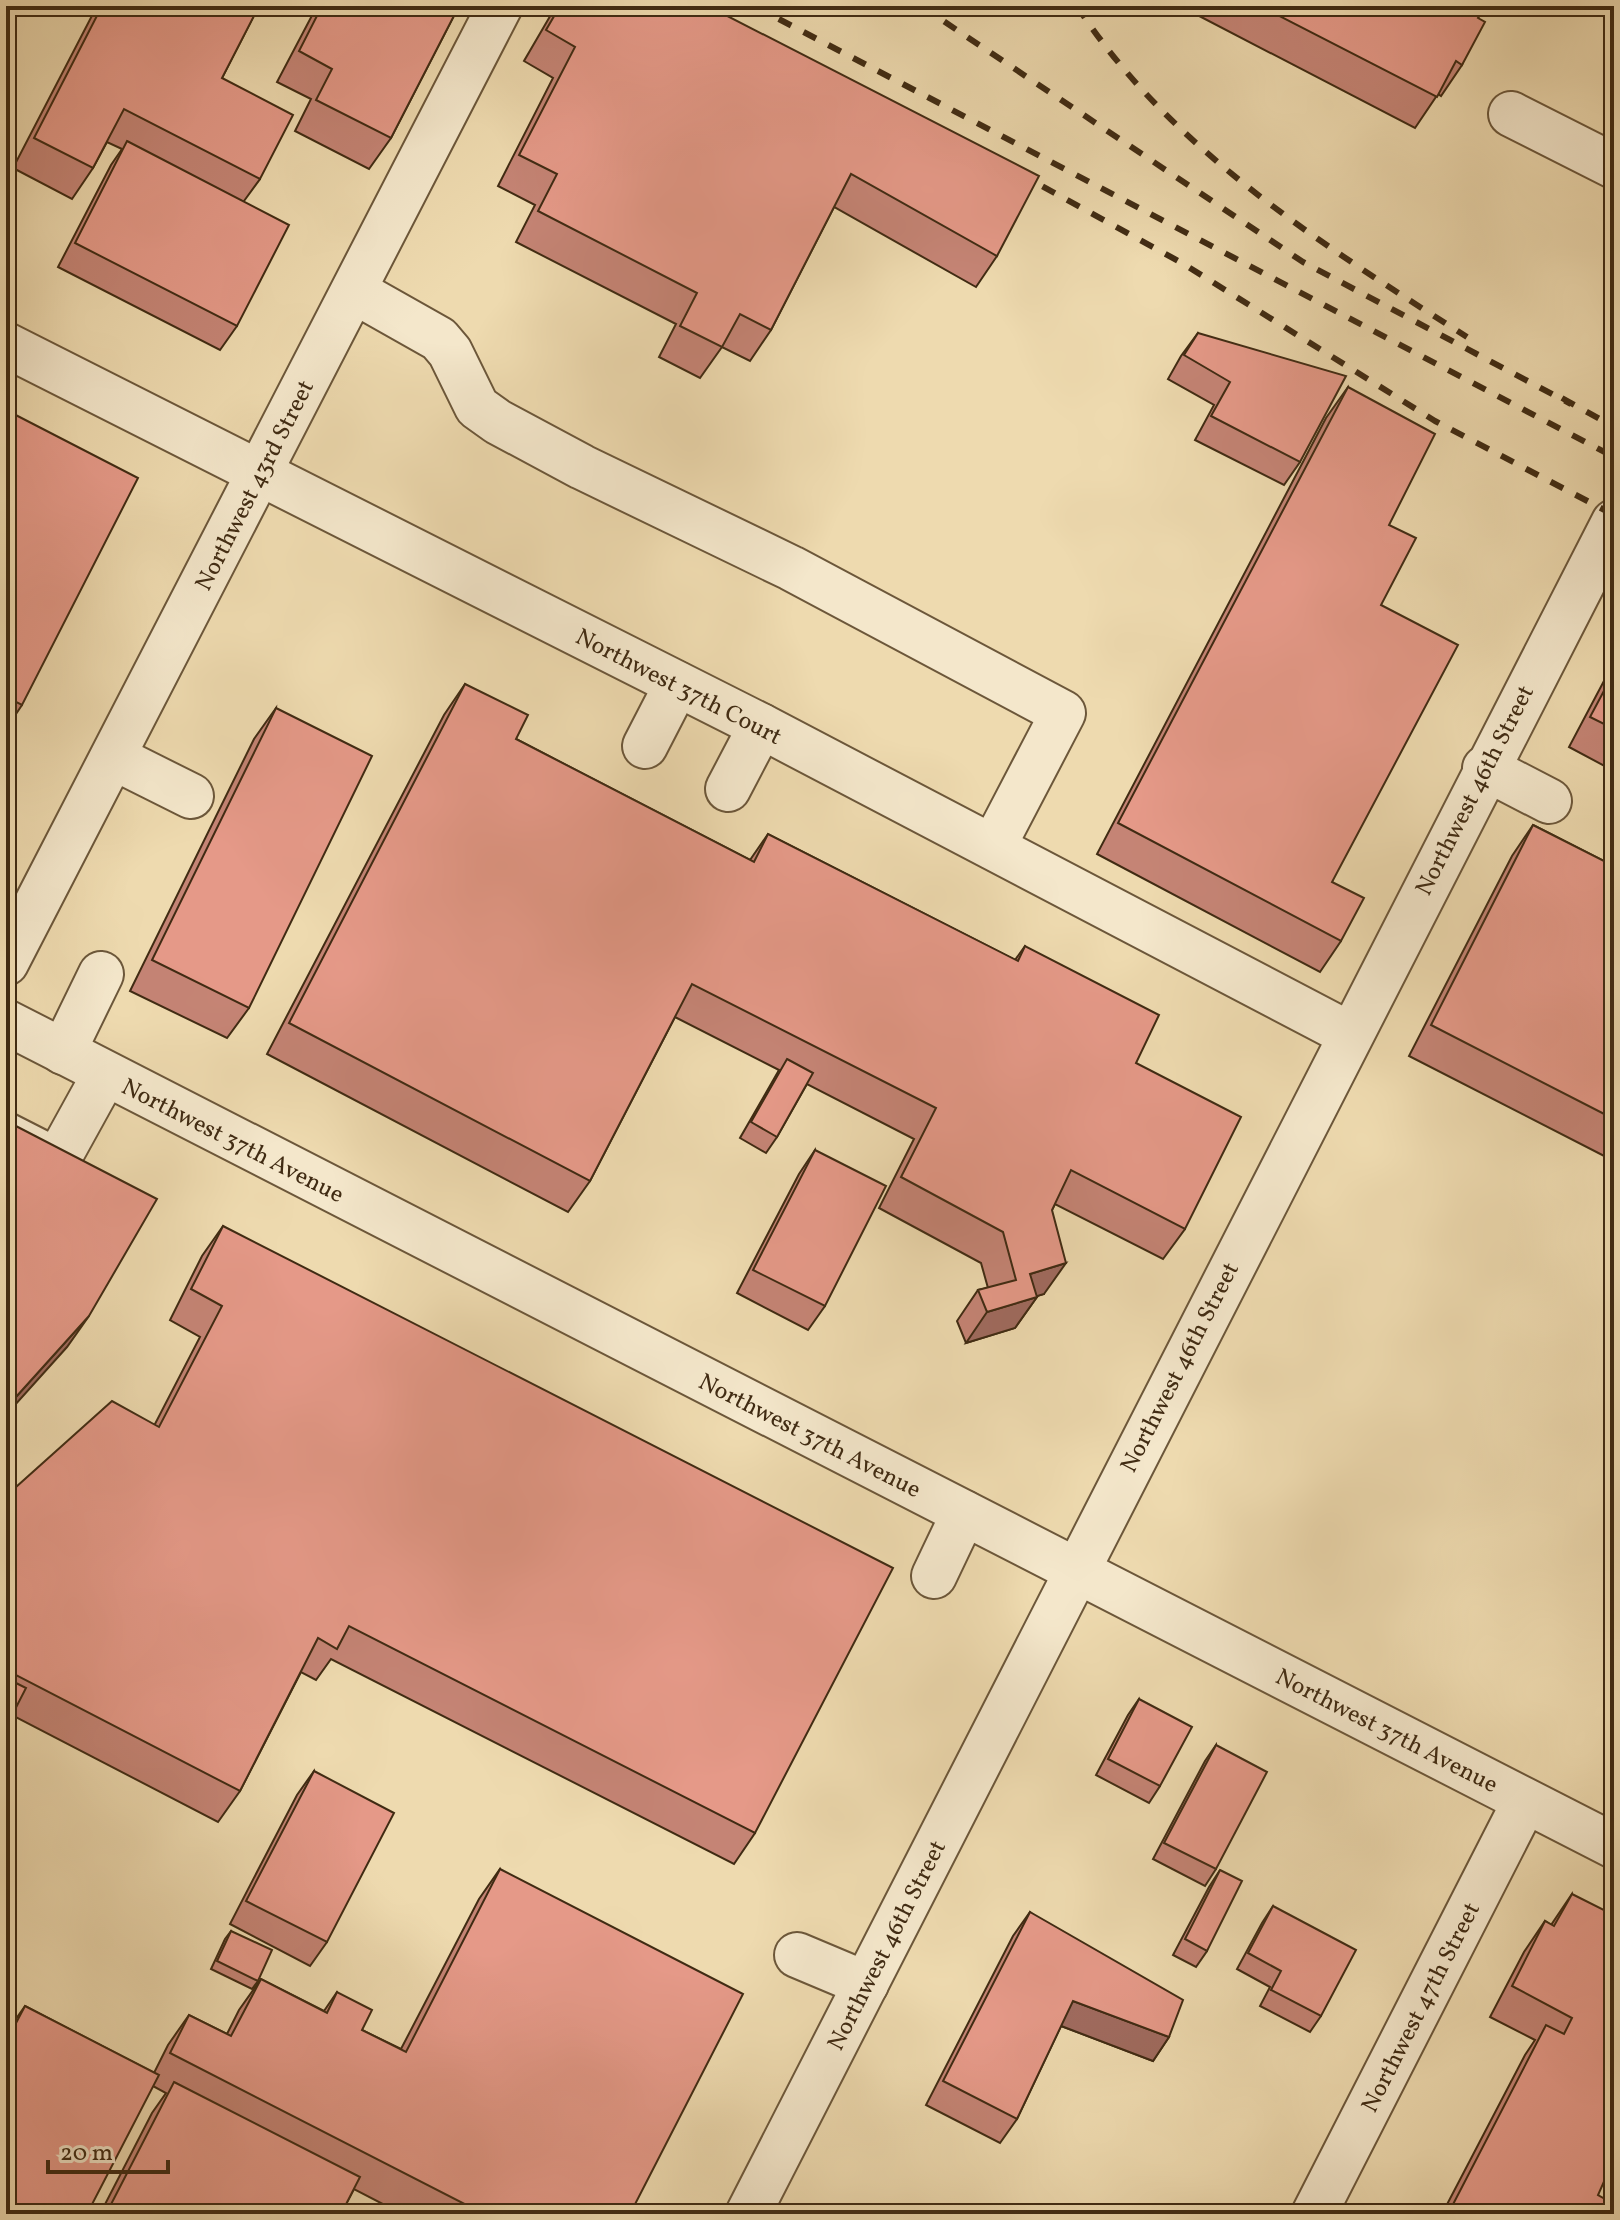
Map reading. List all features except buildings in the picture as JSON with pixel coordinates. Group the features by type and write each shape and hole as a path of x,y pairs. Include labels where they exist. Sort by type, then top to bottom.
{"street":[{"name":"Northwest 43rd Street","path":"6,963 500,6"},
{"path":"1511,114 1614,166"},
{"path":"354,291 439,339 450,352 477,407 498,422 582,467 791,568 1063,713 993,847"},
{"name":"Northwest 37th Court","path":"6,345 761,726 1349,1034"},
{"name":"Northwest 46th Street","path":"748,2214 1075,1569 1614,522"},
{"path":"645,746 677,684"},
{"path":"728,789 761,726"},
{"path":"113,757 191,796"},
{"path":"1485,768 1549,801"},
{"path":"63,1052 101,974"},
{"name":"Northwest 37th Avenue","path":"6,1022 1614,1846"},
{"path":"6,1135 57,1161 105,1074"},
{"path":"934,1576 964,1513"},
{"name":"Northwest 47th Street","path":"1314,2214 1525,1801"},
{"path":"797,1955 866,1984"}],"railway":[{"path":"754,6 1614,457"},
{"path":"921,6 1303,262 1571,404"},
{"path":"1077,6 1115,58 1157,106 1204,150 1306,231 1467,337"},
{"path":"1018,173 1182,263 1435,421 1614,515"},
{"path":"1562,398 1614,427"}]}
